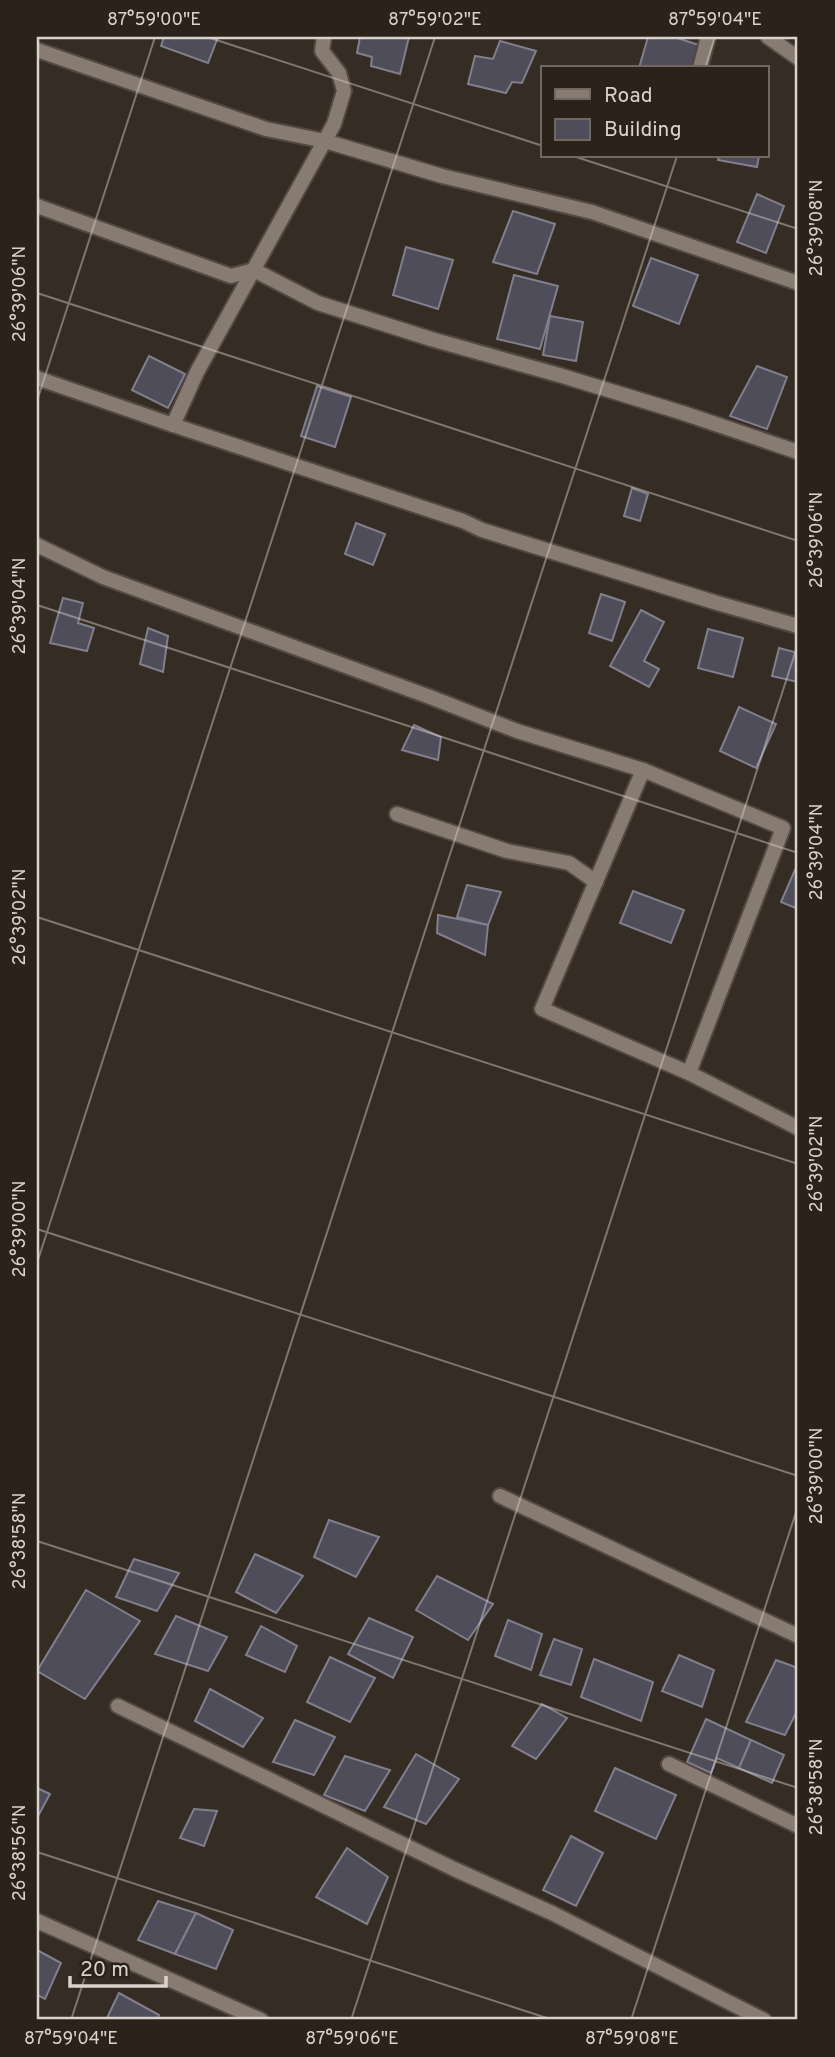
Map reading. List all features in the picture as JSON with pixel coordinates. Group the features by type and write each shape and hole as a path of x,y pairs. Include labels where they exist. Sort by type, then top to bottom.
{"street":[{"path":"173,425 197,373 334,124 344,91 339,73 322,51 324,37"},
{"path":"701,66 708,37"},
{"path":"768,37 798,58"},
{"path":"37,50 266,129 325,141 442,176 592,212 798,283"},
{"path":"37,206 231,276 254,271 318,303 683,413 798,452"},
{"path":"37,378 463,521 482,530 798,626"},
{"path":"37,545 103,577 517,731 643,770 783,828 689,1073"},
{"path":"643,770 542,1009 689,1073 798,1128"},
{"path":"397,814 507,851 569,863 596,882"},
{"path":"500,1496 798,1636"},
{"path":"118,1706 454,1869 552,1913 764,2020"},
{"path":"669,1764 798,1826"},
{"path":"37,1921 261,2020"}],"building":[{"path":"164,37 218,37 208,63 161,46"},
{"path":"360,37 409,37 400,74 371,66 372,57 357,53"},
{"path":"648,37 674,37 702,46 697,66 640,66"},
{"path":"500,41 536,51 522,83 512,82 506,93 468,84 475,56 493,59"},
{"path":"718,158 759,158 757,167"},
{"path":"757,194 784,206 766,253 737,242"},
{"path":"513,211 555,224 537,274 493,262"},
{"path":"406,247 453,260 438,309 393,295"},
{"path":"651,258 698,275 679,324 633,306"},
{"path":"514,275 558,286 540,349 497,339"},
{"path":"550,316 583,322 576,361 543,355"},
{"path":"149,356 185,374 168,408 132,390"},
{"path":"757,366 787,377 767,429 730,416"},
{"path":"317,386 351,397 335,447 301,436"},
{"path":"632,488 648,494 640,521 624,516"},
{"path":"356,523 385,534 373,565 345,554"},
{"path":"601,594 625,602 612,641 589,633"},
{"path":"63,598 83,603 78,623 94,628 87,651 50,643"},
{"path":"641,610 664,622 644,661 659,669 649,687 610,666"},
{"path":"148,628 168,636 163,672 140,664"},
{"path":"708,629 743,638 733,677 698,668"},
{"path":"779,648 798,653 798,682 772,676"},
{"path":"739,707 776,724 756,768 720,751"},
{"path":"414,725 441,737 438,760 402,750"},
{"path":"798,863 798,909 781,902"},
{"path":"467,885 501,892 488,925 457,917"},
{"path":"633,891 684,910 671,943 620,923"},
{"path":"438,915 488,925 485,955 437,933"},
{"path":"329,1520 379,1537 356,1577 314,1557"},
{"path":"255,1554 303,1576 276,1613 236,1592"},
{"path":"134,1559 179,1573 157,1611 116,1597"},
{"path":"437,1576 493,1604 468,1640 416,1610"},
{"path":"86,1590 140,1621 85,1699 37,1671"},
{"path":"176,1616 227,1637 208,1671 155,1654"},
{"path":"369,1618 413,1637 393,1678 348,1654"},
{"path":"508,1620 542,1634 531,1670 495,1656"},
{"path":"261,1626 297,1646 285,1672 246,1655"},
{"path":"554,1639 582,1649 571,1685 540,1675"},
{"path":"679,1655 714,1670 702,1707 662,1691"},
{"path":"330,1657 375,1678 350,1722 307,1702"},
{"path":"594,1659 653,1682 641,1721 581,1697"},
{"path":"776,1660 798,1668 798,1709 785,1735 746,1722"},
{"path":"210,1689 263,1718 243,1747 195,1721"},
{"path":"542,1704 567,1718 536,1759 512,1746"},
{"path":"706,1719 751,1740 739,1768 717,1758 711,1773 687,1762"},
{"path":"295,1720 335,1737 314,1775 273,1762"},
{"path":"751,1740 784,1755 772,1783 739,1768"},
{"path":"416,1754 459,1779 426,1824 384,1807"},
{"path":"345,1756 390,1770 365,1811 324,1795"},
{"path":"615,1768 676,1795 656,1839 595,1811"},
{"path":"37,1788 50,1794 37,1818"},
{"path":"194,1809 217,1811 204,1846 180,1838"},
{"path":"571,1836 603,1853 576,1906 543,1890"},
{"path":"347,1848 388,1877 367,1924 316,1897"},
{"path":"158,1901 196,1913 175,1954 138,1940"},
{"path":"196,1913 233,1930 216,1969 175,1954"},
{"path":"37,1950 61,1963 45,1999 37,1995"},
{"path":"119,1993 159,2015 157,2020 106,2020"}]}
